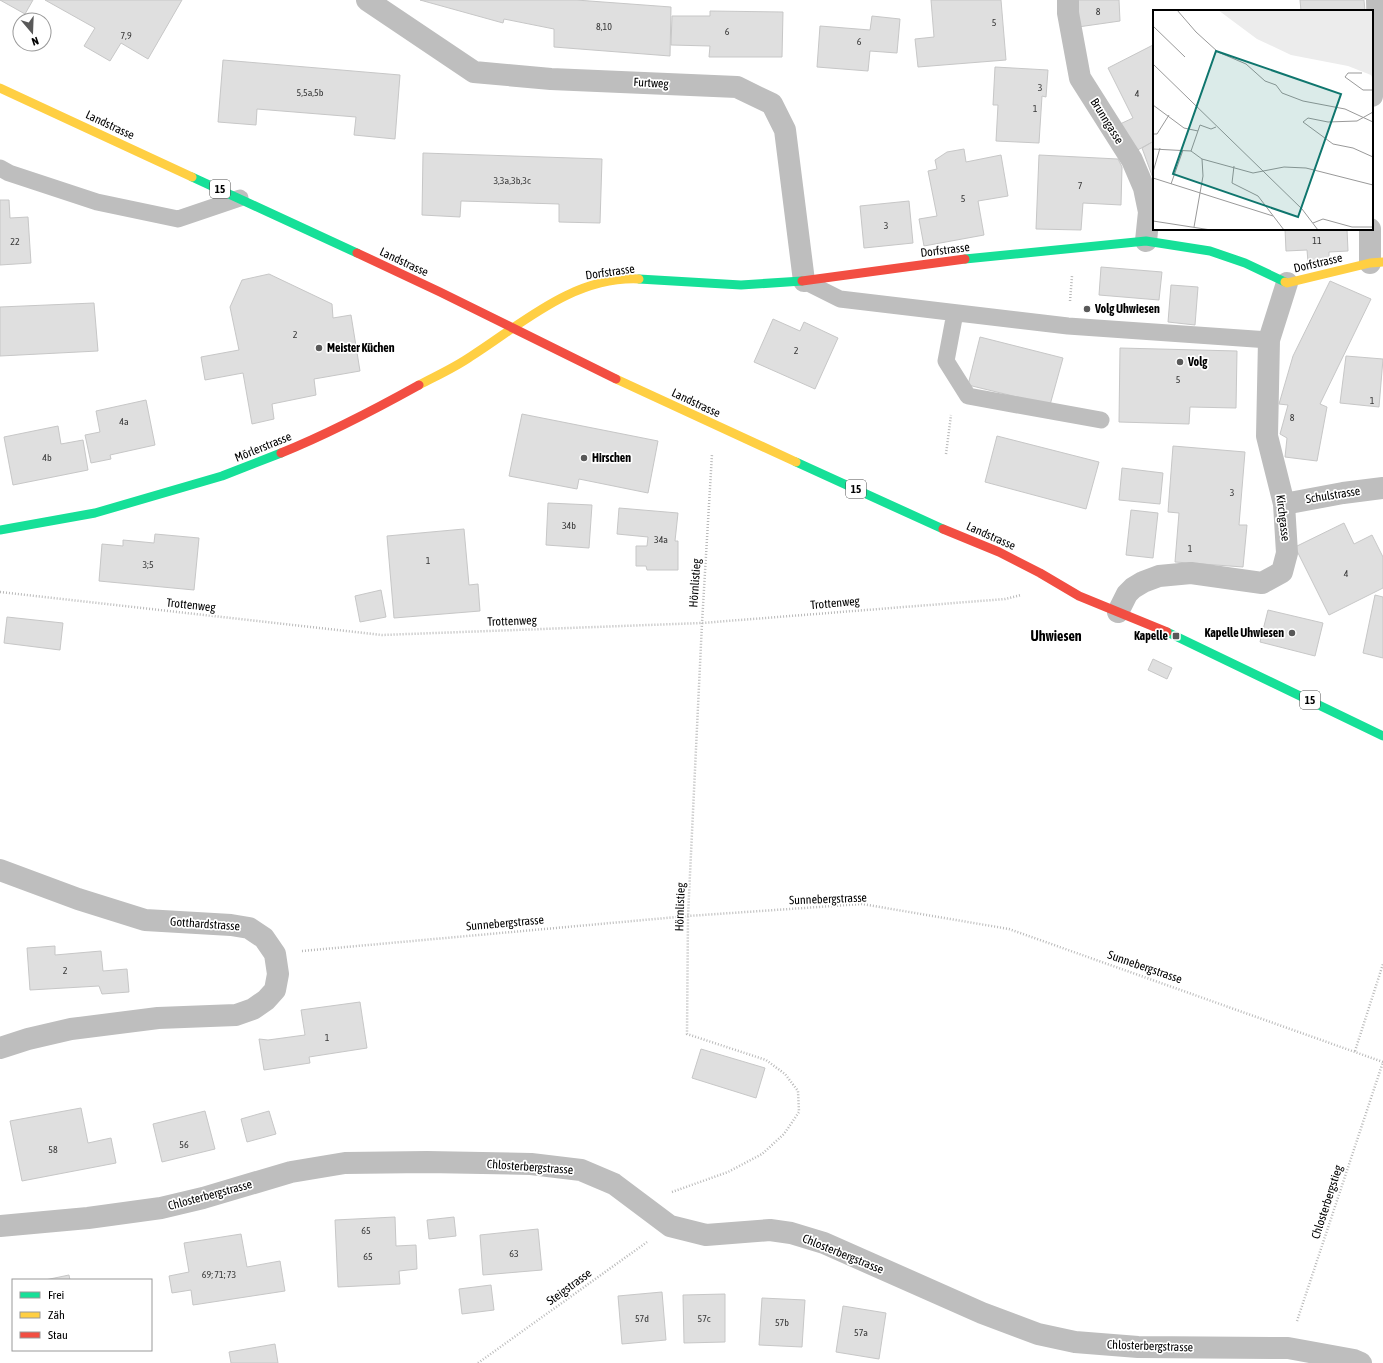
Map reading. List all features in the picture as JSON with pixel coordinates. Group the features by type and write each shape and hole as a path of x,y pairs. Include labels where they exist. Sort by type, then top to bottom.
{"main road":[{"name":"Landstrasse","path":"0,88 440,292 611,377 714,425 946,530 999,552 1040,572 1079,596 1183,639 1383,736"},
{"name":"Dorfstrasse","path":"513,329 558,299 577,290 597,284 632,279 741,285 804,281 967,259 1146,241 1210,251 1244,263 1287,282 1376,262"},
{"name":"Mörlerstrasse","path":"0,530 95,513 229,473 308,442 383,405 468,358 513,329"}],"street":[{"name":"Furtweg","path":"367,0 474,72 551,79 737,87 772,104 785,130 804,281"},
{"name":"Brunngasse","path":"1068,0 1068,13 1080,78 1132,160 1144,188 1149,212 1146,241"},
{"path":"1373,86 1378,38 1377,0"},
{"path":"1370,230 1376,262"},
{"name":"Kirchgasse","path":"1118,612 1127,594 1133,588 1143,582 1160,576 1191,573 1262,583 1282,572 1287,553 1284,504 1267,436 1269,340 1287,282"},
{"name":"Schulstrasse","path":"1284,504 1343,493 1383,488"},
{"name":"Gotthardstrasse","path":"0,870 78,899 145,920 231,925 249,928 264,938 275,954 278,974 275,990 266,1000 253,1009 236,1015 158,1018 71,1029 28,1038 0,1048"},
{"name":"Chlosterbergstrasse","path":"0,1226 88,1218 161,1208 203,1198 292,1172 345,1163 427,1162 531,1164 581,1170 614,1184 670,1226 706,1235 770,1230 791,1233 824,1243 982,1313 1038,1334 1075,1342 1138,1347 1288,1348 1354,1360 1361,1363"}],"lane":[{"path":"0,168 10,173 97,202 178,219 240,198"},
{"path":"804,281 840,299 1068,326 1269,340"},
{"path":"955,313 946,361 968,396 1102,420"}],"path":[{"path":"1068,326 1074,270"},
{"name":"Hörnlistieg","path":"649,1210 673,1191 728,1172 762,1154 784,1134 799,1112 798,1091 785,1074 766,1060 687,1034 688,916 702,623 713,448"},
{"name":"Trottenweg","path":"0,592 382,635 702,623 1005,599 1026,594"},
{"name":"Sunnebergstrasse","path":"275,954 688,916 862,904 1009,929 1383,1062"},
{"path":"1355,1051 1383,964"},
{"name":"Chlosterbergstieg","path":"1288,1348 1383,1062"},
{"name":"Steigstrasse","path":"478,1363 670,1226"}],"building":[{"path":"0,0 33,0 26,12 21,12"},
{"path":"45,0 182,0 148,59 121,43 110,61 84,46 95,28"},
{"path":"420,0 576,0 671,7 670,56 554,47 554,29 504,19 503,23"},
{"path":"931,0 1001,0 1006,60 918,67 915,39 934,37"},
{"path":"1076,0 1119,0 1120,21 1078,27"},
{"path":"1300,0 1364,0 1365,10 1301,10"},
{"path":"710,11 783,12 782,57 709,57 710,46 671,45 672,16 710,16"},
{"path":"872,16 900,19 897,53 870,51 868,71 817,67 820,26 870,30"},
{"path":"1153,45 1153,142 1134,152 1120,124 1133,118 1108,68"},
{"path":"223,60 400,75 395,139 354,135 356,117 257,109 256,125 218,122"},
{"path":"995,67 1048,70 1046,97 1042,96 1039,143 996,141 998,105 993,105"},
{"path":"1153,142 1153,178 1142,148"},
{"path":"964,149 966,162 1001,155 1008,196 978,201 984,235 924,246 919,219 937,216 928,171 937,169 935,160 947,152"},
{"path":"423,153 602,159 600,223 559,222 559,204 461,201 460,217 422,215"},
{"path":"1039,155 1118,159 1122,167 1121,205 1083,203 1081,230 1036,229"},
{"path":"0,200 9,200 10,218 28,217 31,263 0,265"},
{"path":"909,201 913,243 864,248 860,206"},
{"path":"1285,230 1347,230 1348,251 1329,252 1329,262 1308,262 1307,250 1286,251"},
{"path":"1101,267 1162,272 1159,300 1099,295"},
{"path":"269,274 332,304 333,318 351,315 360,371 314,379 316,395 272,404 274,419 252,424 243,373 205,380 201,357 239,350 230,307 242,280"},
{"path":"1330,281 1371,299 1320,404 1327,407 1317,461 1285,457 1287,438 1280,434 1288,405 1279,404 1293,356"},
{"path":"1171,285 1198,287 1195,325 1168,322"},
{"path":"94,303 98,351 0,356 0,307"},
{"path":"773,319 800,331 804,322 838,338 815,389 754,362"},
{"path":"980,337 1063,358 1050,405 968,385"},
{"path":"1120,348 1237,351 1236,408 1190,407 1189,424 1119,422"},
{"path":"1346,356 1383,359 1379,407 1340,403"},
{"path":"146,400 155,445 110,455 111,459 91,463 85,435 100,432 96,411"},
{"name":"Hirschen","path":"522,414 658,441 648,493 579,479 577,489 509,476"},
{"path":"58,426 61,444 83,440 88,470 13,485 4,437"},
{"path":"997,436 1099,462 1086,509 985,482"},
{"path":"1173,446 1245,452 1239,525 1247,525 1243,567 1175,562 1179,513 1168,512"},
{"path":"1122,468 1163,473 1160,504 1119,500"},
{"path":"548,503 592,505 589,548 546,545"},
{"path":"619,508 678,513 675,541 678,541 678,570 647,570 646,566 636,566 636,546 647,546 648,537 617,534"},
{"path":"1131,510 1158,513 1153,558 1126,555"},
{"path":"1344,523 1354,544 1372,535 1383,557 1383,588 1329,615 1295,547"},
{"path":"464,529 469,585 478,584 480,611 394,618 387,536"},
{"path":"155,534 199,538 194,590 99,581 102,544 123,546 123,540 154,543"},
{"path":"381,590 386,617 360,622 355,596"},
{"path":"1375,595 1383,597 1383,658 1363,653"},
{"name":"Kapelle Uhwiesen","path":"1268,610 1323,623 1315,656 1260,642"},
{"path":"7,617 63,623 60,650 4,643"},
{"path":"1153,659 1172,668 1167,679 1148,670"},
{"path":"55,946 55,955 101,951 103,971 127,969 129,992 102,994 99,986 30,990 27,948"},
{"path":"360,1002 367,1048 309,1057 310,1063 264,1070 259,1039 268,1040 305,1035 301,1010"},
{"path":"701,1049 765,1068 756,1098 692,1078"},
{"path":"81,1108 88,1143 111,1138 116,1163 22,1181 10,1121"},
{"path":"205,1111 215,1149 162,1162 153,1124"},
{"path":"269,1111 276,1134 247,1142 241,1119"},
{"path":"395,1217 396,1246 416,1245 417,1269 399,1271 400,1284 338,1287 335,1220"},
{"path":"454,1217 456,1236 429,1239 427,1220"},
{"path":"538,1229 542,1270 483,1275 480,1235"},
{"path":"241,1234 247,1267 280,1261 285,1291 193,1305 191,1290 172,1293 169,1276 189,1272 184,1243"},
{"path":"69,1275 70,1279 50,1279"},
{"path":"491,1285 494,1310 462,1314 459,1289"},
{"path":"662,1292 666,1340 622,1344 618,1296"},
{"path":"725,1294 725,1342 684,1343 683,1295"},
{"path":"762,1298 805,1300 802,1347 759,1345"},
{"path":"843,1306 886,1313 879,1359 836,1352"},
{"path":"275,1344 278,1363 231,1363 229,1352"}],"traffic: fast":[{"path":"192,177 357,253"},
{"path":"965,259 1146,241 1210,251 1245,263 1285,282"},
{"path":"639,279 741,285 802,281"},
{"path":"0,530 95,513 222,476 281,453"},
{"path":"796,462 943,529"},
{"path":"1167,632 1383,736"}],"traffic: slow":[{"path":"0,88 192,177"},
{"path":"1285,282 1287,283 1370,263 1383,262"},
{"path":"419,385 464,361 549,304 592,285 615,280 639,279"},
{"path":"616,379 796,462"}],"traffic: jam":[{"path":"357,253 440,292 616,379"},
{"path":"802,281 965,259"},
{"path":"281,453 351,421 419,385"},
{"path":"943,529 999,552 1040,573 1079,596 1167,632"}],"place":[{"name":"Volg Uhwiesen","path":"1087,309"},
{"name":"Meister Küchen","path":"319,348"},
{"name":"Volg","path":"1180,362"},
{"name":"Hirschen","path":"584,458"},
{"name":"Kapelle Uhwiesen","path":"1292,633"},
{"name":"Kapelle","path":"1176,636"}],"district":[{"name":"Uhwiesen","path":"1056,636"}]}
